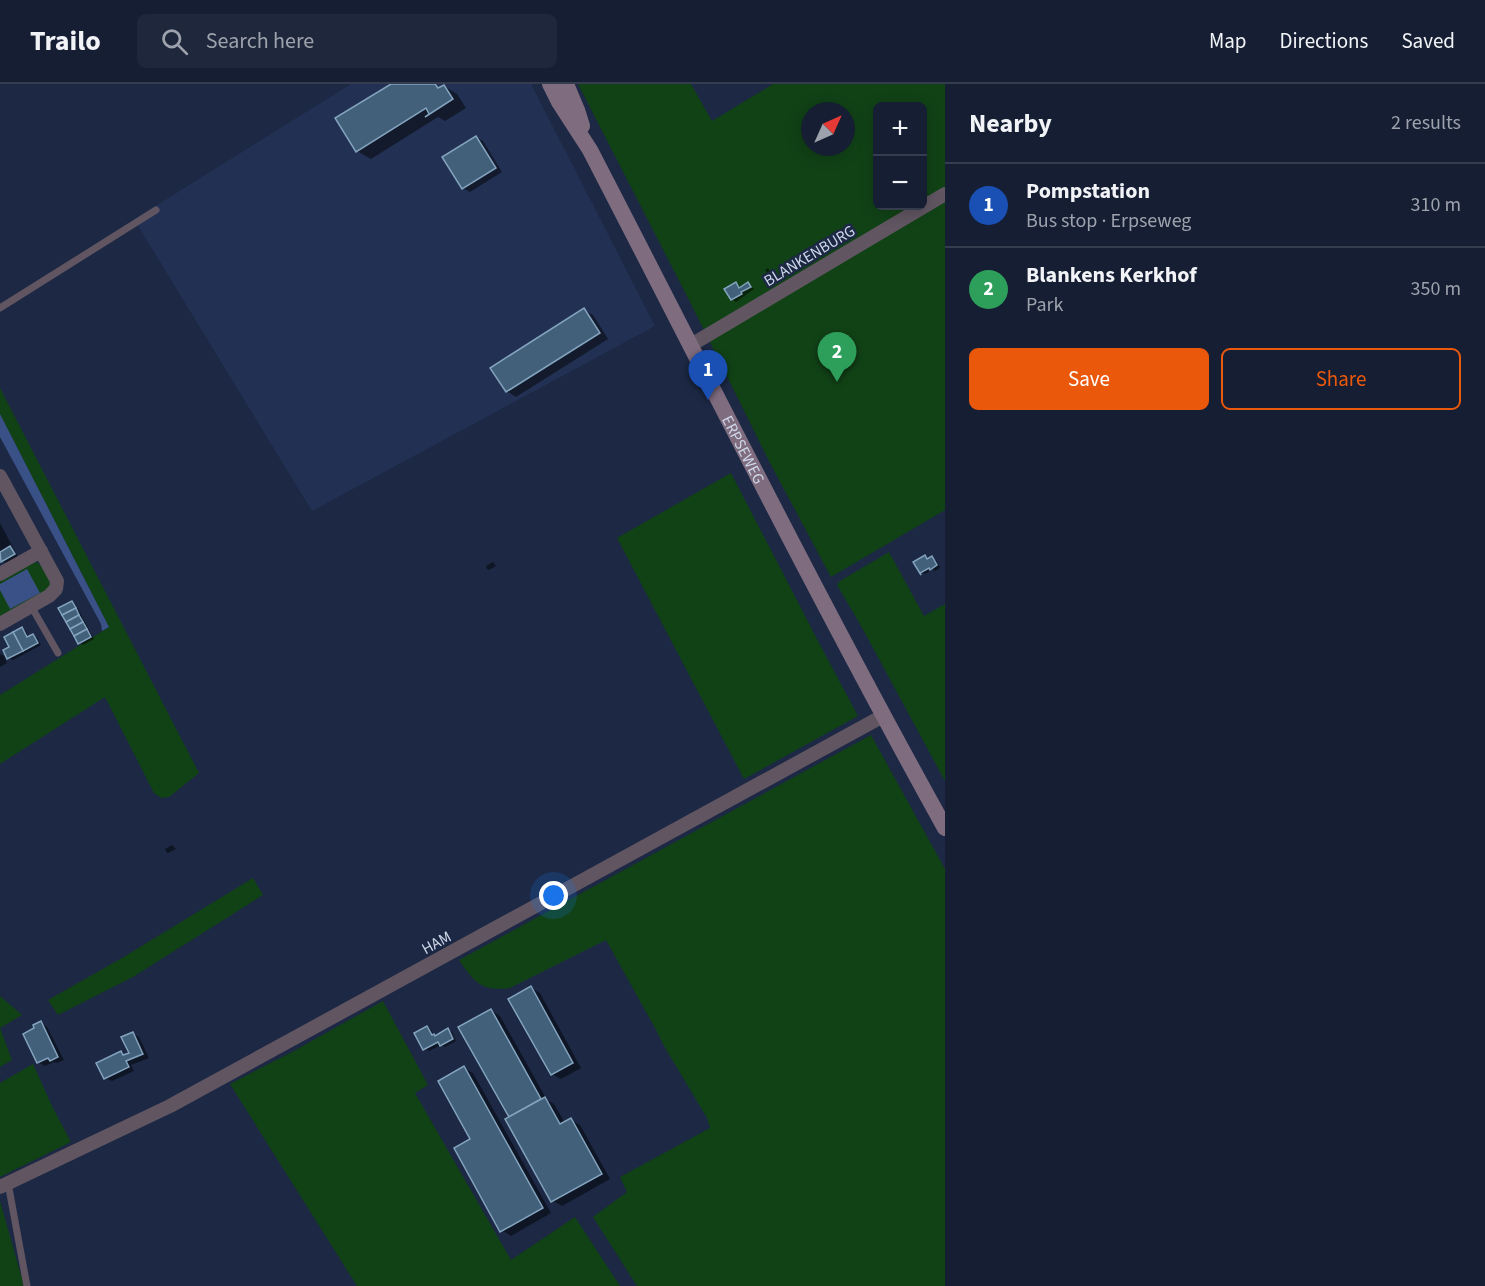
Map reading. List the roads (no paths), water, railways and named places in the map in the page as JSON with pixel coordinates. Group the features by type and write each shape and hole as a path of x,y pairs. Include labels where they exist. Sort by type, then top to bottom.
{"main road":[{"name":"ERPSEWEG","path":"550,84 590,150 810,579 945,828"},
{"name":"ERPSEWEG","path":"566,84 590,150"}],"street":[{"name":"BLANKENBURG","path":"691,345 945,194"},
{"path":"0,476 57,581 56,589 49,596 0,624"},
{"path":"0,574 42,551"},
{"name":"HAM","path":"4,1185 170,1106 883,716"}],"lane":[{"path":"0,308 156,210"},
{"path":"31,606 58,654"},
{"path":"4,1185 27,1286"}],"place":[{"name":"Blankens Kerkhof","path":"837,382"},
{"name":"Pompstation","path":"708,400"}]}
